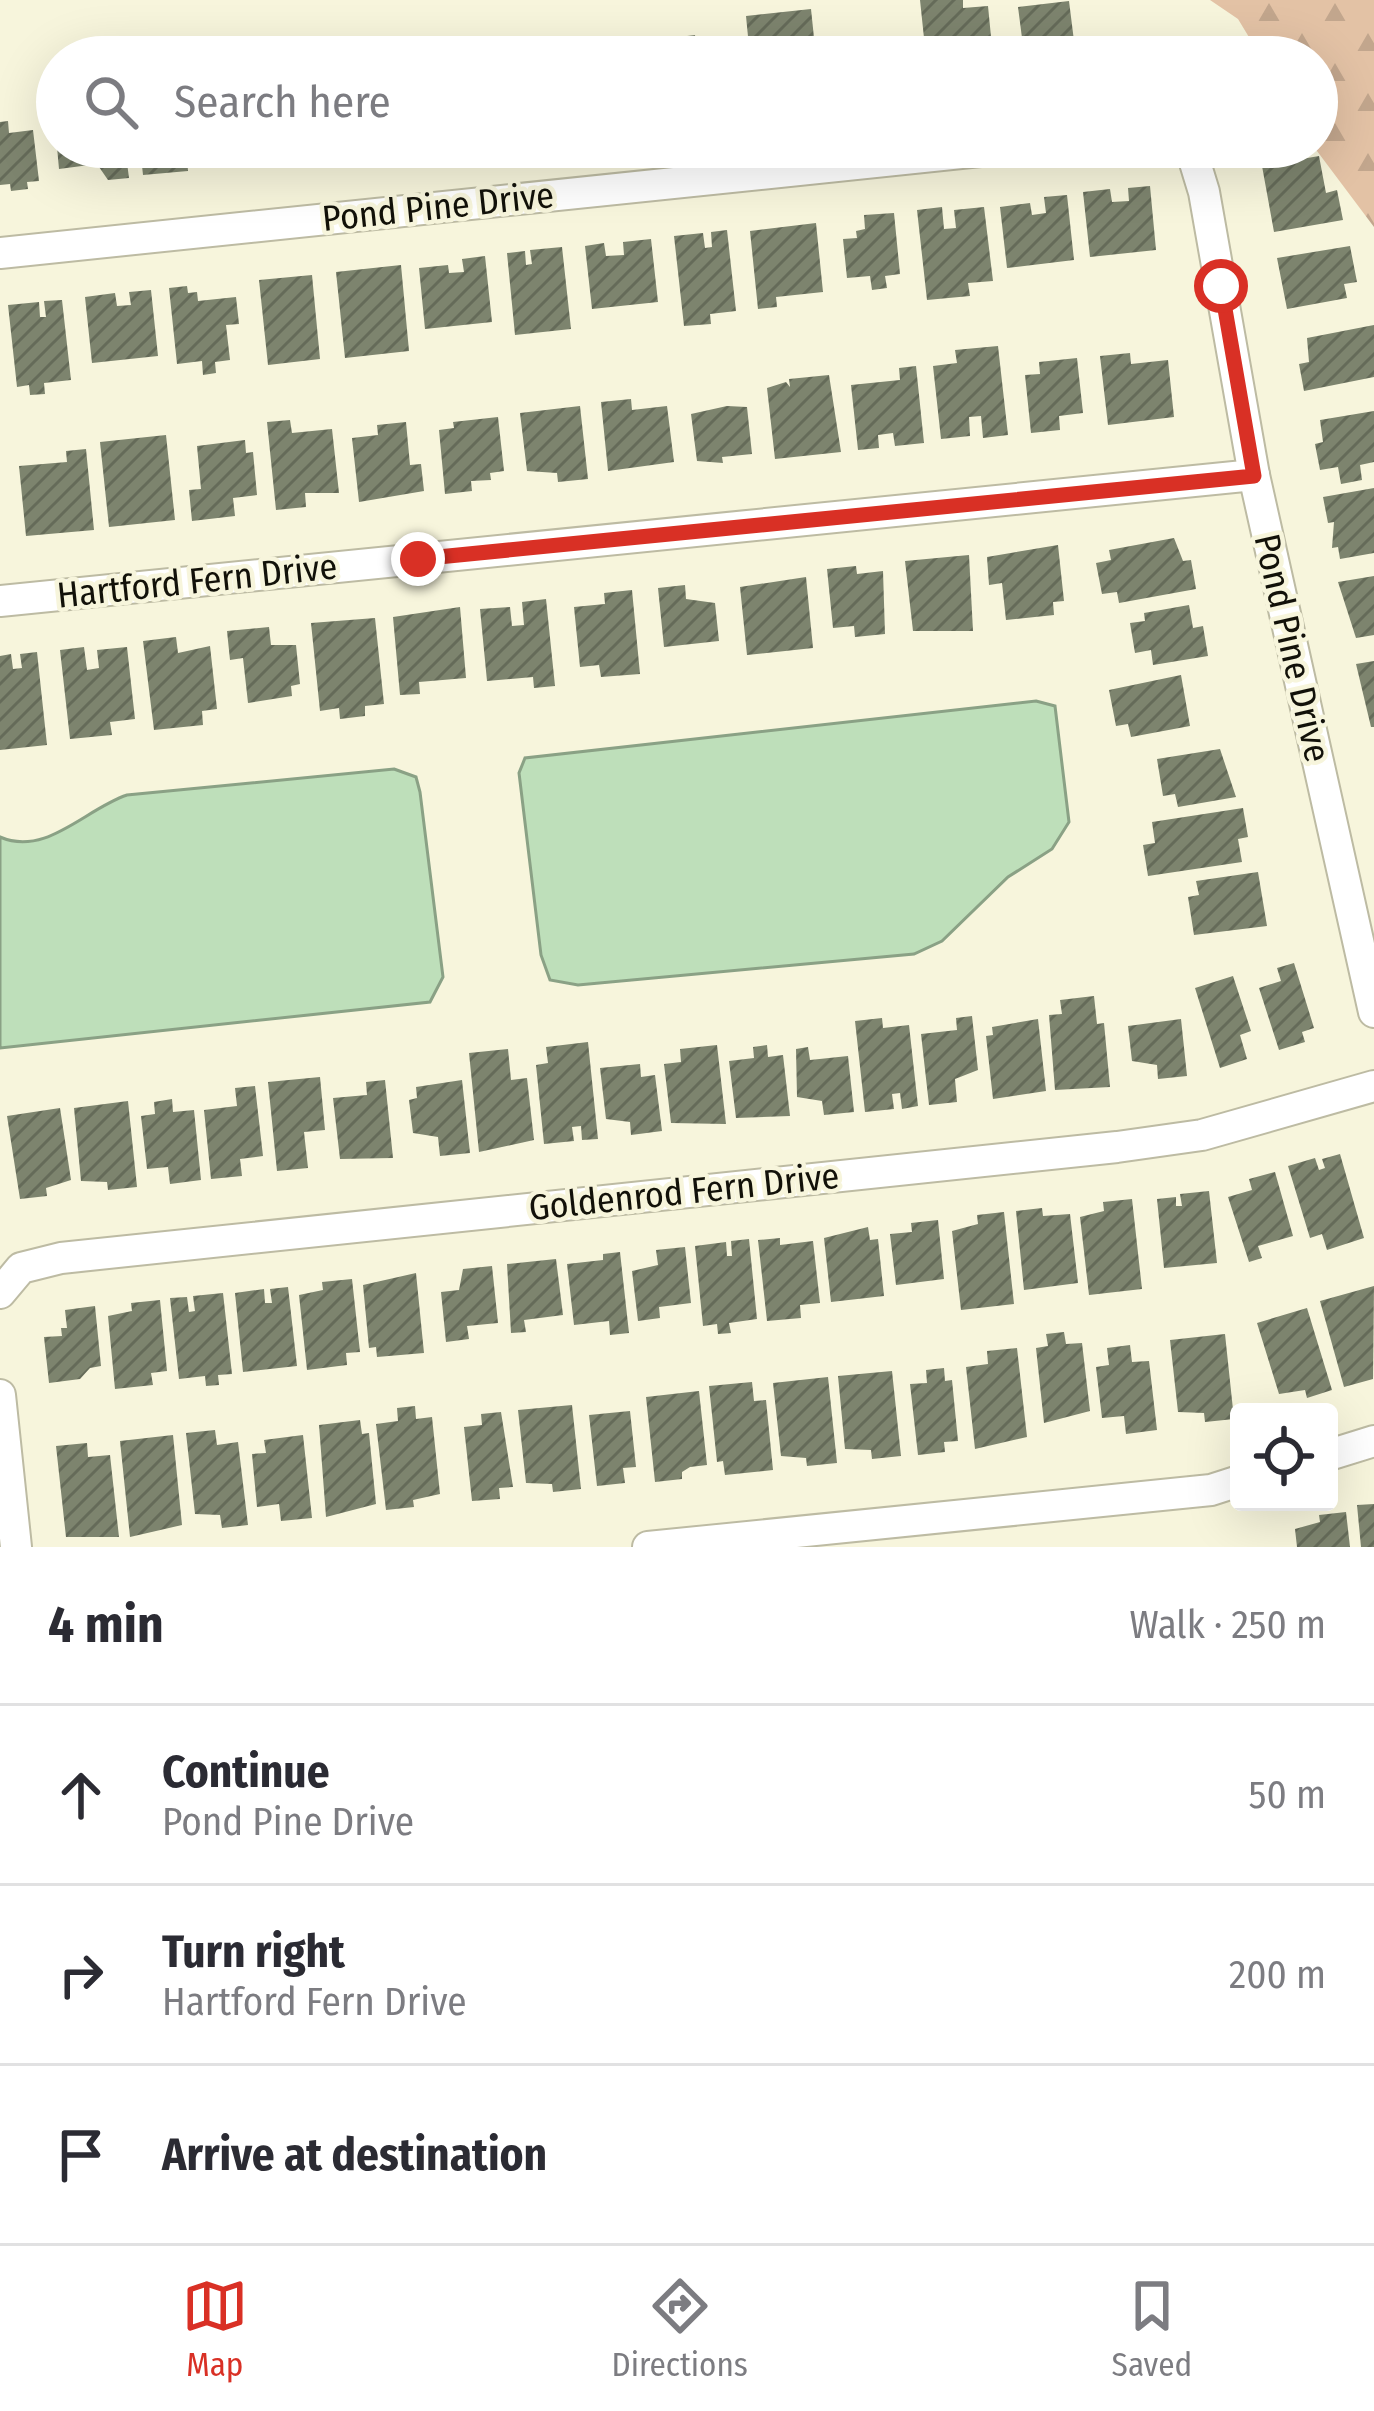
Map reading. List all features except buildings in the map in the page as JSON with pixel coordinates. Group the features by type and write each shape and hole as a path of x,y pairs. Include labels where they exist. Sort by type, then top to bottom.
{"street":[{"name":"Pond Pine Drive","path":"0,253 818,168"},
{"name":"Pond Pine Drive","path":"1197,168 1254,476 1374,1012"},
{"name":"Hartford Fern Drive","path":"0,601 1254,476"},
{"name":"Goldenrod Fern Drive","path":"0,1293 21,1268 62,1258 1138,1144 1202,1135 1374,1086"},
{"path":"0,1395 16,1547"},
{"path":"1338,1452 1374,1442"},
{"path":"648,1547 1211,1490 1230,1484"}],"green space":[{"path":"1210,0 1374,0 1374,227 1330,168 1338,168 1338,36 1248,36 1238,19"}],"shaded area":[{"path":"1036,701 1055,706 1069,822 1052,849 1008,877 942,941 914,954 578,985 550,980 541,955 519,773 525,758"},
{"path":"394,769 416,777 420,792 443,977 430,1002 0,1048 0,837 17,842 49,836 127,795"}],"route":[{"path":"418,559 1254,476 1221,286"}]}
